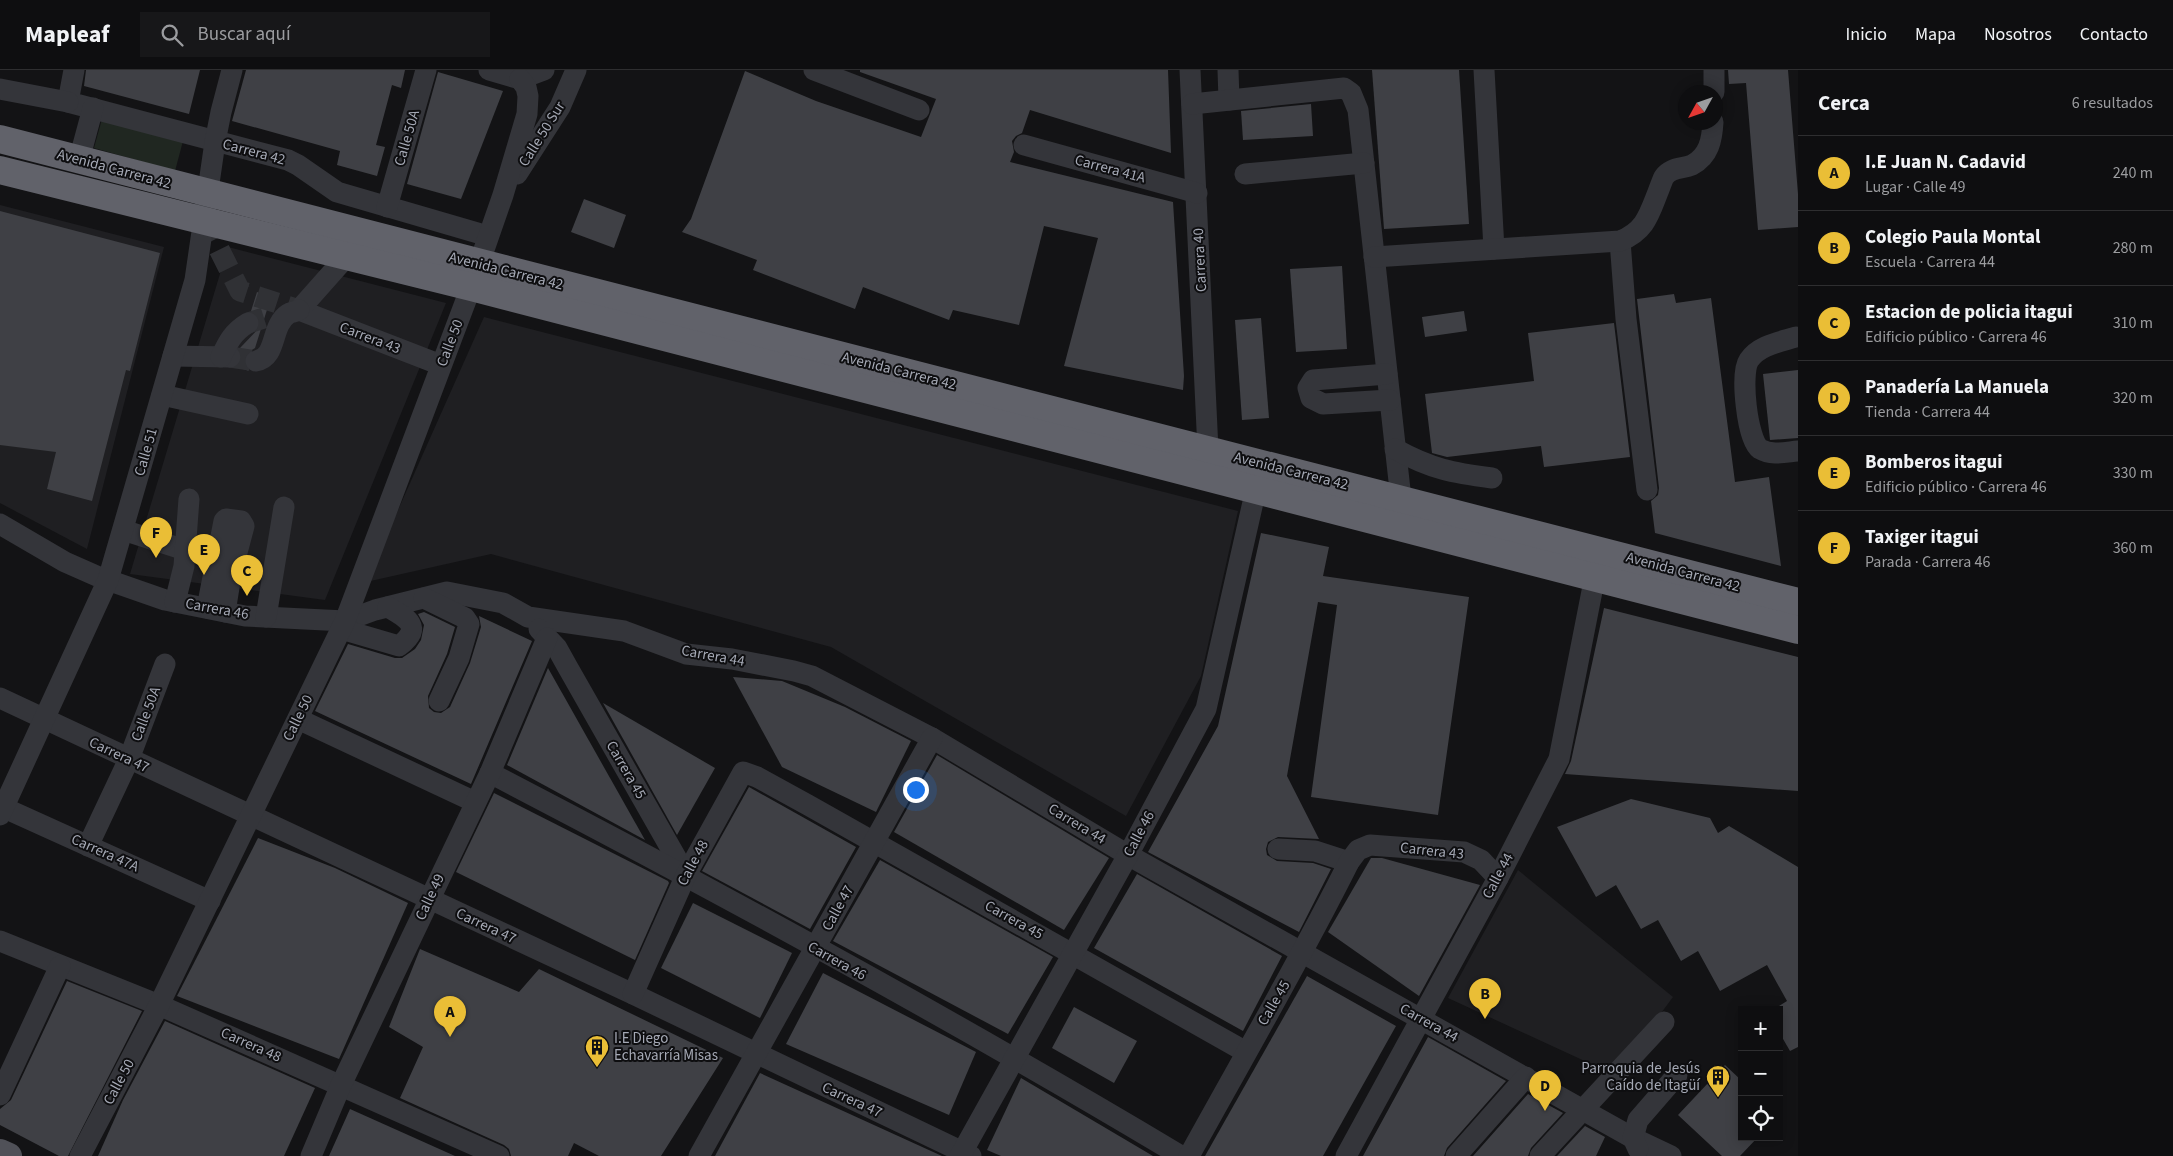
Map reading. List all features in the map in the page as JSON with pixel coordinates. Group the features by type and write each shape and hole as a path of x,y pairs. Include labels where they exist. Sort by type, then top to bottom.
{"highway":[{"name":"Avenida Carrera 42","path":"0,139 209,194 475,276 1256,489 1798,630"},
{"name":"Avenida Carrera 42","path":"0,170 346,257 475,276 1208,450 1798,602"},
{"path":"1315,477 1403,527"}],"main road":[{"path":"0,1152 9,1156"}],"street":[{"path":"68,102 74,70"},
{"name":"Calle 51","path":"1,809 45,720 108,580 195,280 220,112 232,70"},
{"name":"Calle 50A","path":"387,207 426,70"},
{"path":"490,70 520,79 544,70"},
{"name":"Calle 50 Sur","path":"503,195 560,107 576,70"},
{"path":"814,70 919,110"},
{"name":"Carrera 40","path":"1190,70 1208,450"},
{"path":"1228,70 1228,100"},
{"path":"1484,70 1494,249"},
{"path":"1714,70 1714,85"},
{"name":"Calle 50 Sur","path":"475,276 503,195 527,114 528,96 526,87 520,79"},
{"path":"1192,104 1344,88 1352,93 1358,110 1401,499"},
{"name":"Carrera 42","path":"0,89 93,108 288,160 337,192 488,236"},
{"path":"79,160 93,108"},
{"path":"1374,257 1620,241 1634,236 1646,222 1664,177 1674,169 1692,165 1704,155 1712,141 1713,130"},
{"name":"Carrera 41A","path":"1024,145 1197,193"},
{"path":"1245,174 1364,163"},
{"path":"1620,241 1626,318 1646,490"},
{"path":"256,361 263,360 268,355 279,324 346,257"},
{"name":"Calle 50","path":"80,1156 160,1005 343,625 475,276"},
{"path":"173,356 225,357 231,337 238,329 256,321 293,312"},
{"name":"Carrera 43","path":"293,312 441,365"},
{"path":"1796,337 1763,347 1748,361 1744,383 1751,436 1759,448 1774,454 1798,451"},
{"path":"1387,374 1313,380 1308,388 1311,398 1323,404 1390,400"},
{"path":"162,395 248,414"},
{"path":"1395,449 1420,463 1454,473 1492,478"},
{"name":"Calle 46","path":"964,1155 1014,1058 1128,855 1206,709 1256,489"},
{"path":"175,602 184,566 190,499"},
{"path":"266,617 284,507"},
{"name":"Carrera 46","path":"0,524 65,562 108,580 175,602 216,610 343,625 388,607 447,592"},
{"path":"123,530 185,550"},
{"name":"Calle 44","path":"1346,1156 1498,878 1559,759 1595,576"},
{"name":"Carrera 44","path":"447,592 503,603 528,617 624,631 686,654 732,659 812,676 932,738 1128,855 1526,1077 1583,1110 1637,1147 1671,1156"},
{"path":"424,598 465,618 470,624 459,658 440,701"},
{"path":"343,625 399,646 410,638 412,627 408,619 388,607"},
{"name":"Carrera 45","path":"528,617 557,648 686,875"},
{"name":"Calle 49","path":"311,1156 341,1085 490,773 548,638"},
{"name":"Calle 50A","path":"88,846 129,759 165,664"},
{"name":"Carrera 47","path":"0,698 250,817 633,994 964,1155"},
{"path":"298,719 475,802"},
{"name":"Calle 47","path":"699,1156 932,738"},
{"name":"Calle 48","path":"633,994 686,875 743,772 781,790"},
{"name":"Carrera 46","path":"490,773 686,875 1014,1058 1181,1156"},
{"name":"Carrera 45","path":"781,790 1246,1052"},
{"name":"Carrera 47A","path":"1,809 210,901"},
{"name":"Carrera 43","path":"1354,856 1370,845 1464,852 1481,860 1498,878"},
{"path":"1278,849 1354,856"},
{"name":"Calle 45","path":"1189,1156 1303,953 1354,856"},
{"name":"Carrera 48","path":"0,941 160,1005 341,1085 468,1149 499,1156"},
{"path":"0,1095 60,966"},
{"path":"1540,1156 1664,1022"},
{"path":"1637,1147 1638,1120 1677,1075"},
{"path":"1456,1156 1526,1077"}],"shaded area":[{"path":"102,119 183,141 175,171 94,148"},
{"path":"0,205 164,247 87,549 0,503"},
{"path":"228,247 446,303 325,600 130,574"},
{"path":"484,317 1238,511 1201,676 1126,816 831,647 491,554 366,582"},
{"path":"1518,870 1673,997 1615,1075 1448,998"}],"building":[{"path":"86,70 200,70 189,114 84,86"},
{"path":"246,70 405,70 401,88 392,85 376,145 385,147 377,176 337,165 340,151 232,121"},
{"path":"860,70 1168,70 1171,153 1030,110 1022,133 1012,141 1014,152 1010,162 1173,202 1184,376 1183,390 1064,366 1098,238 1044,226 1019,325 953,310 949,320 863,287 855,309 753,270 757,260 682,232 691,219 745,71 816,101 921,137 936,99 860,72"},
{"path":"1372,70 1459,70 1469,224 1384,229"},
{"path":"1728,70 1788,70 1798,194 1798,227 1758,230 1746,83 1729,84"},
{"path":"438,72 503,91 461,199 407,184"},
{"path":"1311,104 1313,136 1243,140 1241,111"},
{"path":"584,199 626,215 614,248 571,232"},
{"path":"0,211 160,253 130,371 126,370 92,501 47,489 56,452 0,445"},
{"path":"1342,266 1347,349 1296,352 1290,269"},
{"path":"257,292 271,297 255,348 247,353 244,359 245,366 249,371 237,367 242,358 240,348 259,328 259,317 251,311"},
{"path":"1674,294 1676,303 1711,298 1735,482 1769,477 1781,566 1655,533 1651,501 1658,495 1659,488 1637,299"},
{"path":"1464,311 1467,331 1425,337 1422,317"},
{"path":"1261,318 1269,418 1242,420 1235,320"},
{"path":"1614,323 1630,457 1544,467 1541,446 1447,457 1432,453 1425,394 1534,381 1528,333"},
{"path":"1798,370 1798,438 1770,440 1763,374"},
{"path":"1261,533 1329,547 1323,576 1469,597 1438,815 1311,797 1337,605 1318,602 1287,776 1319,839 1278,837 1268,842 1266,849 1267,855 1277,861 1313,863 1331,869 1299,932 1148,852 1218,726"},
{"path":"1604,608 1798,657 1798,791 1565,774 1571,761"},
{"path":"424,612 455,627 447,654 428,696 429,708 434,712 441,713 450,707 470,663 481,627 479,616 532,641 471,784 315,711 348,644 395,658 402,658 415,649 421,640 424,625 418,614"},
{"path":"548,668 645,840 507,765"},
{"path":"733,677 782,681 845,707 911,741 876,812 782,767"},
{"path":"603,703 715,768 677,835"},
{"path":"937,755 1109,858 1064,930 894,832"},
{"path":"749,787 856,847 810,929 702,871"},
{"path":"494,793 668,881 669,883 635,960 456,872"},
{"path":"1631,799 1710,818 1718,833 1729,826 1798,867 1798,1047 1790,1051 1783,1039 1783,1006 1779,1006 1787,1001 1767,965 1720,991 1698,951 1681,961 1658,920 1641,929 1616,885 1596,897 1557,827"},
{"path":"258,838 335,868 408,903 339,1059 177,996"},
{"path":"1371,858 1382,858 1480,885 1419,996 1328,932"},
{"path":"880,860 1053,957 1008,1034 833,941"},
{"path":"1137,874 1282,956 1243,1031 1094,948"},
{"path":"693,903 792,953 760,1018 661,968"},
{"name":"I.E Diego Echavarría Misas","path":"420,949 519,992 539,969 723,1058 661,1156 599,1156 574,1143 568,1156 511,1156 509,1149 504,1145 400,1098 423,1047 389,1027"},
{"path":"823,973 976,1052 949,1115 786,1044"},
{"path":"1307,976 1396,1026 1323,1156 1205,1156"},
{"path":"67,981 142,1011 68,1156 59,1156 0,1125 0,1109 11,1100"},
{"path":"1074,1007 1137,1041 1114,1083 1052,1048"},
{"path":"165,1021 315,1088 284,1156 98,1156 123,1100"},
{"path":"1428,1037 1506,1081 1447,1148 1444,1156 1363,1156"},
{"name":"Parroquia de Jesús Caído de Itagüí","path":"1725,1065 1738,1077 1738,1141 1754,1141 1740,1156 1722,1156 1678,1115"},
{"path":"760,1073 942,1156 715,1156"},
{"path":"1021,1078 1153,1156 1001,1156 987,1150"},
{"path":"1528,1094 1563,1113 1531,1148 1528,1156 1473,1156"},
{"path":"350,1109 455,1156 329,1156"},
{"path":"1585,1126 1605,1137 1596,1156 1557,1156"}],"tunnel":[{"path":"205,221 240,291 299,310"},
{"path":"248,323 264,318"},
{"path":"230,357 256,361"}],"place":[{"name":"Taxiger itagui","path":"156,558"},
{"name":"Bomberos itagui","path":"204,575"},
{"name":"Estacion de policia itagui","path":"247,596"},
{"name":"Colegio Paula Montal","path":"1485,1019"},
{"name":"I.E Juan N. Cadavid","path":"450,1037"},
{"name":"I.E Diego Echavarría Misas","path":"597,1068"},
{"name":"Parroquia de Jesús Caído de Itagüí","path":"1718,1098"},
{"name":"Panadería La Manuela","path":"1545,1111"}]}
